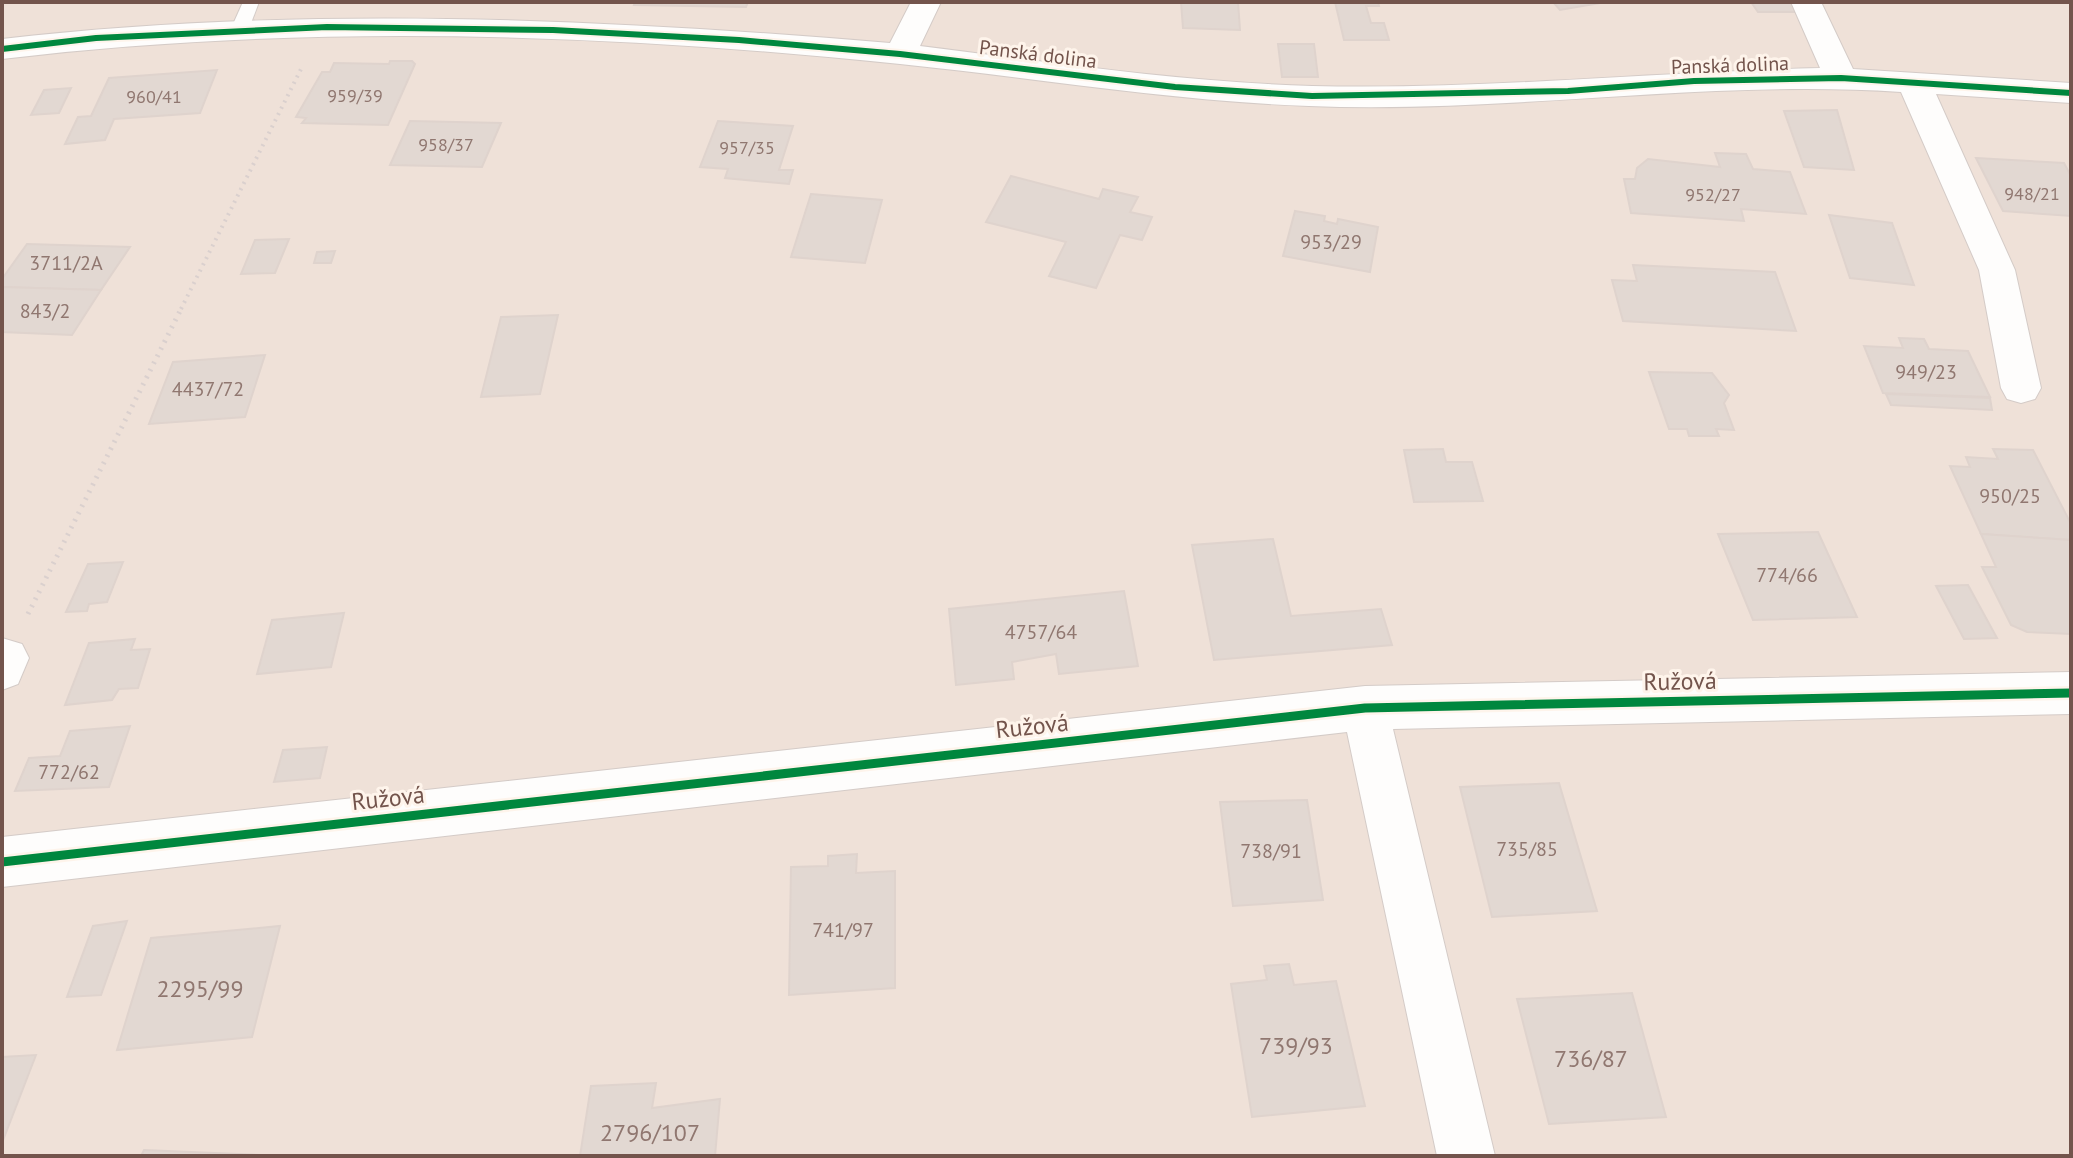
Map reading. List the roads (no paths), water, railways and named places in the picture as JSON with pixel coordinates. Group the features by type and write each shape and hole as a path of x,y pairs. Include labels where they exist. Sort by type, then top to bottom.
{"street":[{"path":"900,54 926,2"},
{"name":"Panská dolina","path":"1806,2 1841,78"},
{"name":"Panská dolina","path":"2,49 245,16 327,27 554,16 739,40 900,54 1175,87 1312,96 1568,91 1694,81 1841,78 2071,93"},
{"path":"1911,81 1925,104 1997,270 2021,388"},
{"name":"Ružová","path":"2,862 1365,708 2071,693"},
{"path":"1365,708 1466,1156"}]}
